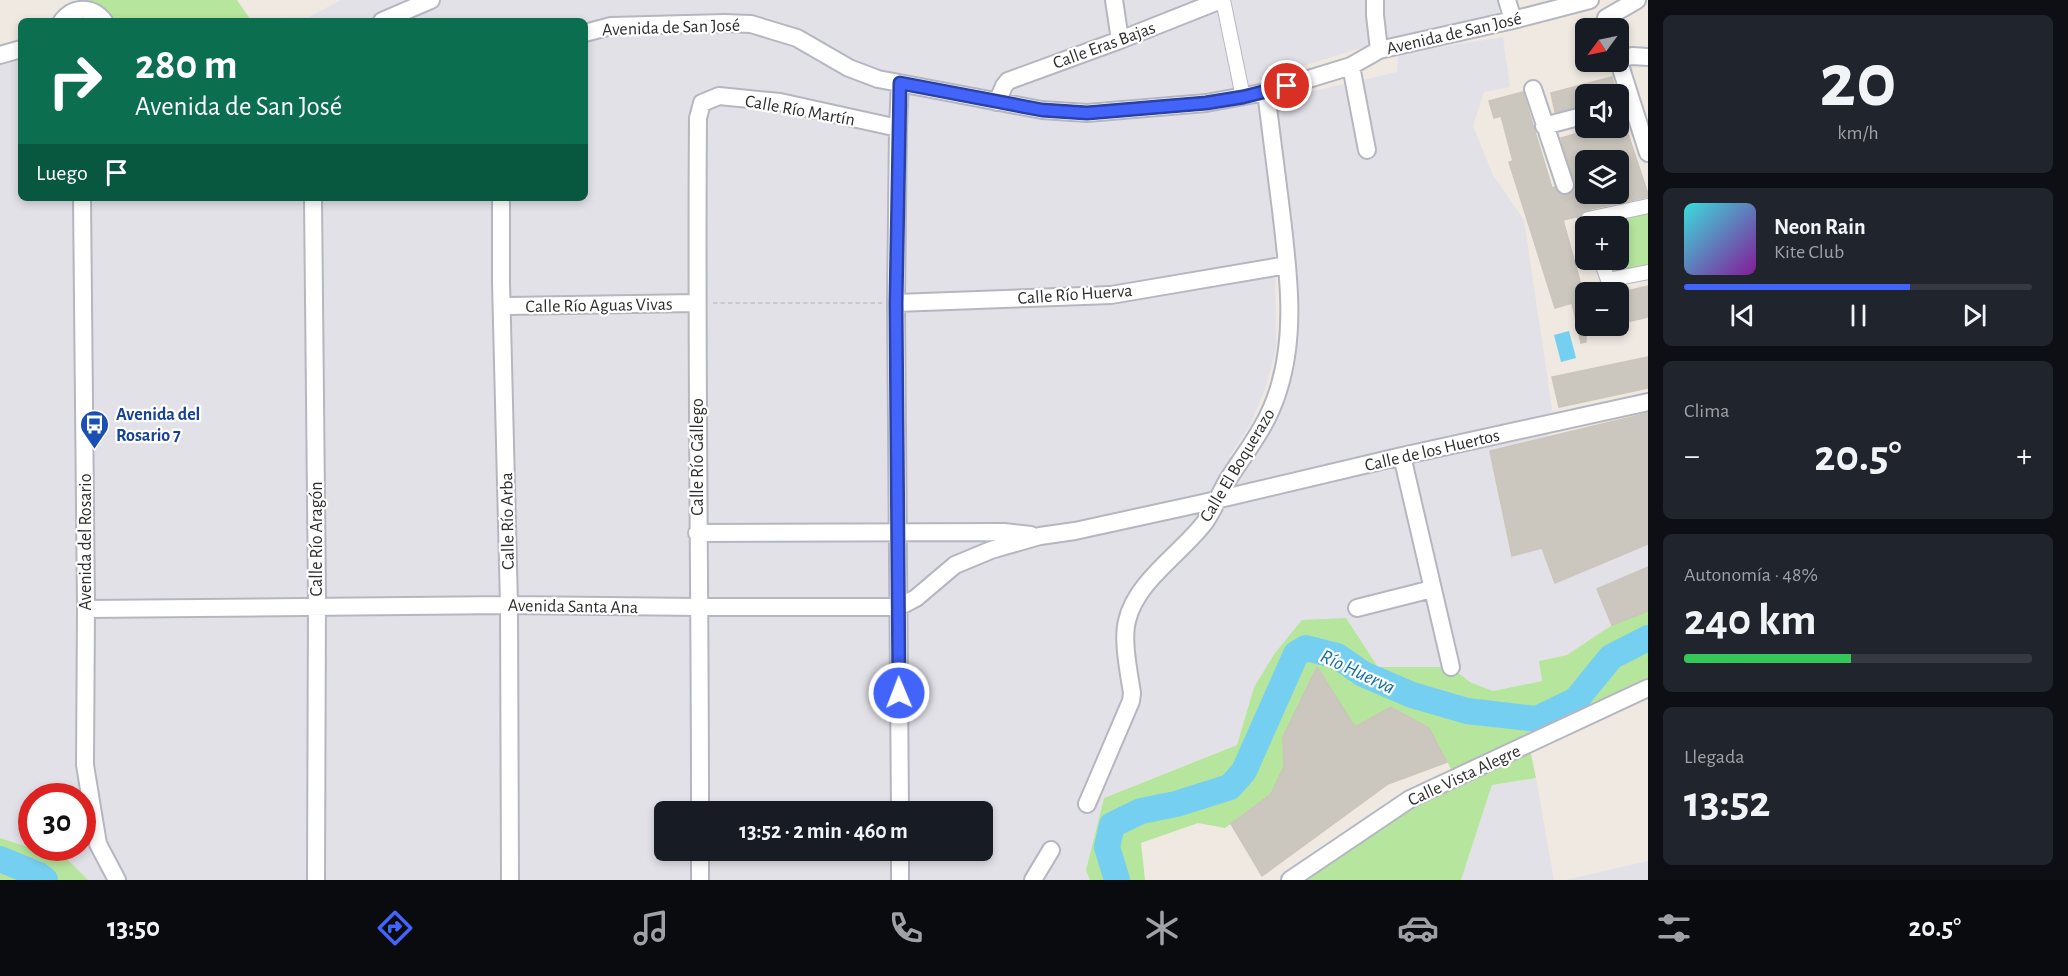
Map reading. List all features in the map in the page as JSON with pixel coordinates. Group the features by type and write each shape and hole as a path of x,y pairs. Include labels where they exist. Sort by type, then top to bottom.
{"street":[{"path":"399,17 431,0"},
{"path":"1114,0 1120,40"},
{"name":"Calle Eras Bajas","path":"997,102 1008,81 1222,0 1243,97"},
{"path":"1376,0 1375,15 1379,50"},
{"path":"1507,0 1513,20"},
{"name":"Avenida de San José","path":"588,32 611,26 751,24 797,38 864,74 1042,110 1087,113 1206,103 1266,92 1351,66 1379,50 1590,0"},
{"path":"1599,0 1605,18"},
{"path":"1613,18 1636,0"},
{"path":"64,12 78,9 95,11"},
{"path":"0,55 18,51"},
{"path":"1629,57 1648,57"},
{"path":"1351,66 1367,150"},
{"path":"900,83 896,303 900,801"},
{"path":"1533,89 1565,185"},
{"name":"Calle El Boquerazo","path":"1087,804 1131,701 1125,638 1129,612 1144,587 1205,522 1262,429 1278,390 1284,368 1289,329 1287,265 1266,92"},
{"name":"Calle Río Martín","path":"702,103 718,96 780,102 898,128"},
{"name":"Calle Río Gállego","path":"700,801 696,303 698,118 702,103"},
{"path":"1629,113 1648,153"},
{"path":"1544,126 1575,118"},
{"name":"Avenida del Rosario","path":"82,201 86,609 85,765 98,844 117,880"},
{"name":"Calle Río Aragón","path":"313,201 317,607 316,880"},
{"name":"Calle Río Arba","path":"501,201 509,605 510,880"},
{"path":"1602,216 1648,206"},
{"name":"Calle Río Huerva","path":"896,303 1111,295 1287,265"},
{"path":"1604,270 1608,280 1648,272"},
{"name":"Calle Río Aguas Vivas","path":"502,306 696,303"},
{"name":"Calle de los Huertos","path":"1217,500 1401,456 1648,402"},
{"path":"1401,456 1451,667"},
{"path":"898,607 916,598 955,565 991,550 1040,537 1217,500"},
{"path":"698,533 1004,532 1040,537"},
{"path":"1357,608 1432,589"},
{"name":"Avenida Santa Ana","path":"86,609 509,605 700,608 898,607"},
{"name":"Calle Vista Alegre","path":"1290,880 1410,799 1648,688"},
{"path":"1033,880 1052,850"},
{"path":"700,861 700,880"},
{"path":"900,861 900,880"}],"path":[{"path":"696,303 896,303"}],"shaded area":[{"path":"341,0 1497,0 1500,17 1370,45 1258,80 1275,247 1276,349 1266,387 1251,423 1230,456 1247,470 1270,433 1286,392 1295,352 1293,257 1274,100 1397,72 1398,54 1503,37 1510,87 1484,92 1473,126 1493,175 1524,220 1552,408 1548,438 1648,413 1648,567 1597,589 1612,625 1567,655 1539,661 1542,681 1493,691 1470,682 1451,667 1378,667 1346,618 1254,687 1237,745 1104,798 1086,870 1090,880 88,880 69,861 96,861 96,783 18,783 18,844 0,838 0,55 18,50 18,201 588,201 588,18 275,18 309,17"},
{"path":"1536,778 1554,880 1461,880 1492,785"},
{"path":"1648,861 1648,880 1565,880"}],"green space":[{"path":"88,0 237,0 249,18 100,18 92,11"},
{"path":"1648,209 1648,268 1611,276 1609,270 1629,270 1629,216 1616,216"},
{"path":"1648,611 1648,688 1529,744 1536,778 1492,785 1461,880 1290,880 1456,778 1429,728 1392,707 1355,727 1317,667 1283,737 1284,766 1271,794 1225,828 1198,823 1141,843 1145,880 1090,880 1086,870 1104,798 1237,745 1254,687 1275,653 1302,620 1346,618 1378,667 1451,667 1470,682 1493,691 1542,681 1539,661 1567,655 1612,625"},
{"path":"0,838 18,844 18,861 69,861 88,880 0,880"}],"water":[{"path":"1569,331 1576,358 1561,362 1554,335"}],"building":[{"path":"1612,77 1614,84 1585,84"},
{"path":"1575,87 1575,107 1555,112 1551,93"},
{"path":"1523,92 1552,188 1555,187 1559,193 1569,195 1575,187 1575,204 1615,204 1586,210 1580,216 1563,220 1580,282 1575,282 1575,316 1572,303 1555,308 1509,162 1513,161 1501,116 1494,118 1489,101"},
{"path":"1575,134 1575,138 1629,137 1648,197 1629,201 1629,150 1575,150 1575,187 1561,138"},
{"path":"1648,286 1648,317 1629,321 1629,290"},
{"path":"1579,336 1586,336 1586,342 1581,343"},
{"path":"1648,357 1648,388 1559,407 1552,377"},
{"path":"1648,413 1648,544 1555,583 1542,548 1512,556 1490,451"},
{"path":"1648,567 1648,611 1612,625 1597,589"},
{"path":"1317,667 1355,727 1391,707 1429,728 1447,762 1388,784 1262,876 1231,824 1271,794 1284,766 1283,737"}],"waterway":[{"name":"Río Huerva","path":"1117,880 1107,847 1112,825 1141,811 1176,804 1230,787 1244,771 1296,654 1306,648 1337,656 1363,674 1412,695 1467,711 1537,719 1576,700 1611,657 1648,638"},
{"name":"Río Huerva","path":"0,859 39,875 45,880"}],"tunnel":[{"path":"1565,185 1573,201 1586,216"}],"place":[{"name":"Avenida del Rosario 7","path":"95,450"}],"route":[{"path":"899,693 896,303 900,83 1042,110 1087,113 1206,103 1287,86"}]}
